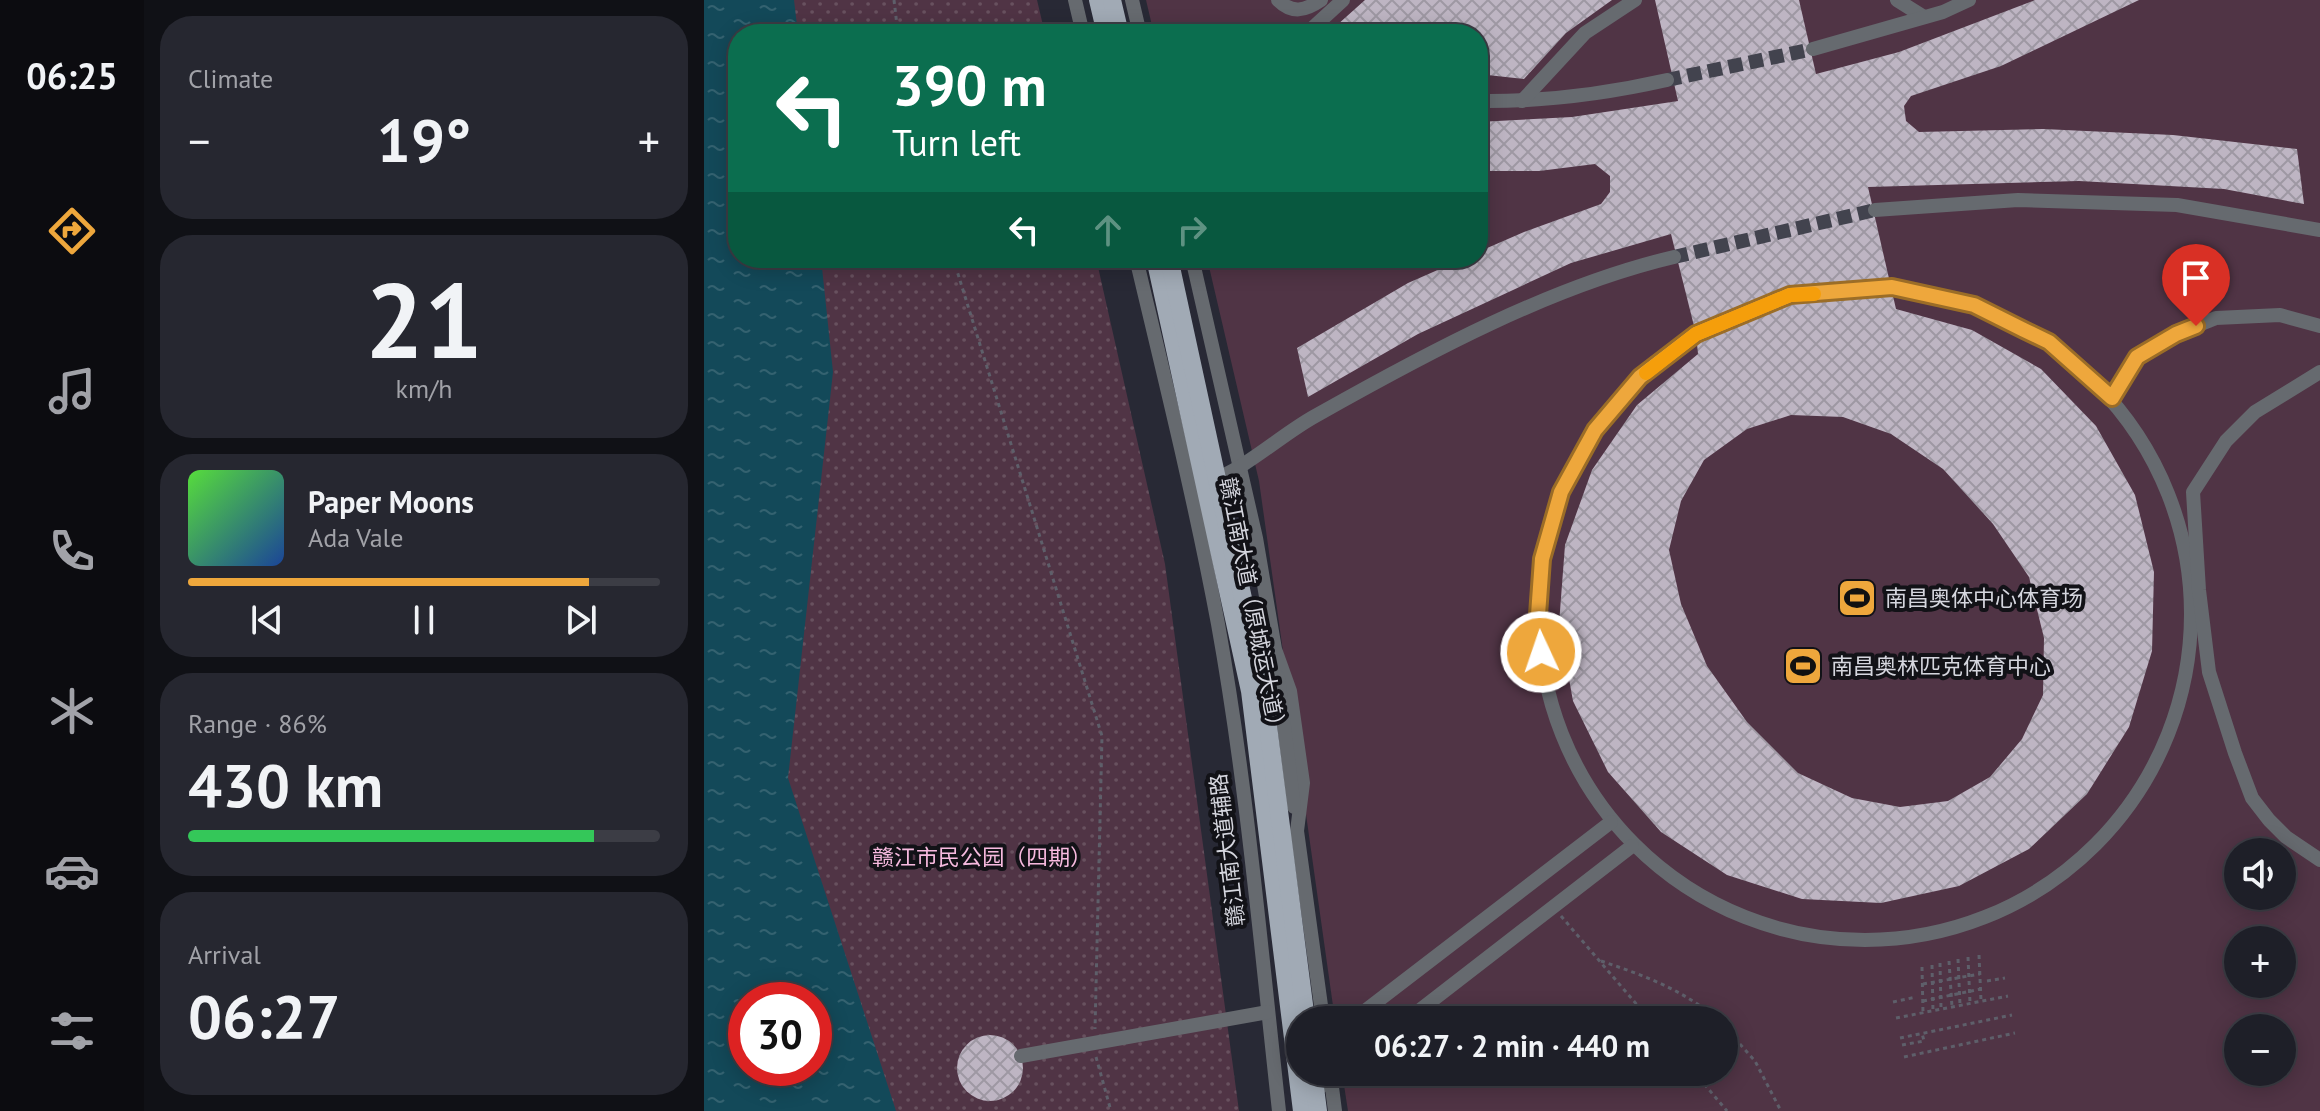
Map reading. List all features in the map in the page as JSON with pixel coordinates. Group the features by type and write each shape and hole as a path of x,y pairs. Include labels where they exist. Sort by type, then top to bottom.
{"main road":[{"path":"1098,0 1104,24"},
{"path":"1112,0 1118,24"},
{"name":"赣江南大道（原城运大道）","path":"1158,268 1264,695 1304,1006"},
{"name":"赣江南大道（原城运大道）","path":"1171,268 1250,691 1306,1088"}],"street":[{"path":"1075,0 1081,24"},
{"path":"1132,0 1138,24"},
{"path":"1278,0 1287,9 1301,11 1319,2"},
{"path":"1317,22 1343,0"},
{"path":"1522,101 1585,33 1635,0"},
{"path":"1897,0 1924,17"},
{"path":"1813,49 1924,17 1969,0"},
{"path":"1317,22 1319,2"},
{"path":"1488,101 1522,101 1621,90 1667,80"},
{"path":"1875,210 2018,200 2177,205 2320,230"},
{"path":"1211,481 1240,466 1298,425 1393,372 1472,333 1590,283 1674,257"},
{"name":"赣江南大道辅路","path":"1138,268 1188,479 1218,626 1244,798 1279,1111"},
{"path":"1194,268 1256,538 1275,649 1290,691 1303,783 1297,831 1321,1006"},
{"path":"1892,287 1974,305 2049,342 2112,398 2159,467 2168,493 2186,546 2192,630 2177,712 2154,763 2142,788 2088,853 2020,902 1942,932 1859,942 1776,930 1699,897 1632,846 1611,822 1572,764 1548,698 1537,629 1542,559 1561,492 1595,430 1640,377 1696,334 1790,295 1892,287"},
{"path":"2112,398 2137,357 2176,334 2216,318 2280,315 2320,326"},
{"path":"2320,372 2255,412 2226,441 2193,492 2199,590 2209,672 2235,753 2252,798 2269,820 2286,837 2320,860"},
{"path":"1371,1006 1611,822"},
{"path":"1425,1006 1632,846"},
{"path":"1021,1056 1268,1012"},
{"path":"1334,1086 1335,1111"}],"path":[{"path":"894,0 897,24"},
{"path":"956,268 1102,736 1095,1034"},
{"path":"1554,907 1638,1006"},
{"path":"1979,955 1981,1001"},
{"path":"1968,957 1970,1003"},
{"path":"1958,959 1960,1005"},
{"path":"1600,961 1675,990 1702,1006"},
{"path":"1949,961 1952,1007"},
{"path":"1940,963 1941,1009"},
{"path":"1932,965 1933,1011"},
{"path":"1922,967 1923,1013"},
{"path":"1923,984 1980,974"},
{"path":"1987,981 2005,978"},
{"path":"1923,1001 1981,989"},
{"path":"1896,1018 2008,996"},
{"path":"1893,1002 1916,997"},
{"path":"1900,1038 2012,1015"},
{"path":"1902,1045 1924,1041 1922,1033"},
{"path":"1904,1057 2015,1033"},
{"path":"1738,1042 1755,1061 1781,1111"},
{"path":"1094,1049 1111,1111"},
{"path":"1706,1086 1727,1111"}],"green space":[{"name":"赣江市民公园（四期）","path":"704,0 1037,0 1043,24 728,24 728,268 1098,268 1165,564 1239,1111 788,1111 803,1086 832,1086 832,982 775,982"},
{"name":"南昌奥林匹克体育中心","path":"1146,0 2320,0 2320,1111 1348,1111 1344,1086 1738,1086 1738,1006 1333,1006 1259,481 1209,268 1488,268 1488,24 1152,24"}],"water":[{"path":"704,0 794,0 797,24 728,24 728,268 822,268 833,372 788,778 896,1111 704,1111"}],"building":[{"path":"1365,0 1612,0 1566,33 1524,79 1488,75 1488,24 1338,24"},
{"path":"1655,0 1799,0 1816,74 1899,52 2035,0 2139,0 2001,66 1911,96 1904,106 1906,121 1919,132 2043,129 2173,135 2297,149 2304,204 2224,189 2079,181 1868,187 1896,309 1972,330 2041,369 2096,426 2135,495 2154,572 2152,651 2129,727 2087,794 2029,849 1959,886 1881,903 1802,899 1727,875 1661,832 1608,772 1573,701 1559,624 1565,545 1592,470 1637,405 1698,354 1696,334 1671,234 1571,263 1418,334 1308,397 1297,348 1408,283 1442,268 1488,268 1488,248 1601,204 1610,192 1610,176 1595,164 1539,171 1488,171 1488,121 1572,117 1678,101","holes":["1791,415 1843,417 1891,434 1943,469 1993,524 2029,577 2044,638 2043,695 2022,739 1990,777 1948,801 1900,807 1852,798 1798,773 1747,722 1707,666 1681,604 1669,550 1681,501 1704,460 1747,429"]},
{"path":"990,1035 1003,1038 1013,1045 1020,1055 1023,1068 1020,1081 1013,1091 1003,1098 990,1101 977,1098 967,1091 960,1081 957,1068 960,1055 967,1045 977,1038"}],"tunnel":[{"path":"1667,80 1813,49"},
{"path":"1674,257 1875,210"}],"slow traffic":[{"path":"1646,373 1696,334 1790,295 1814,294"}],"place":[{"name":"南昌奥体中心体育场","path":"1857,598"},
{"name":"南昌奥林匹克体育中心","path":"1803,666"}],"route":[{"path":"1541,652 1537,629 1542,559 1561,492 1595,430 1640,377 1696,334 1790,295 1892,287 1974,305 2049,342 2112,398 2137,357 2196,326"}]}
